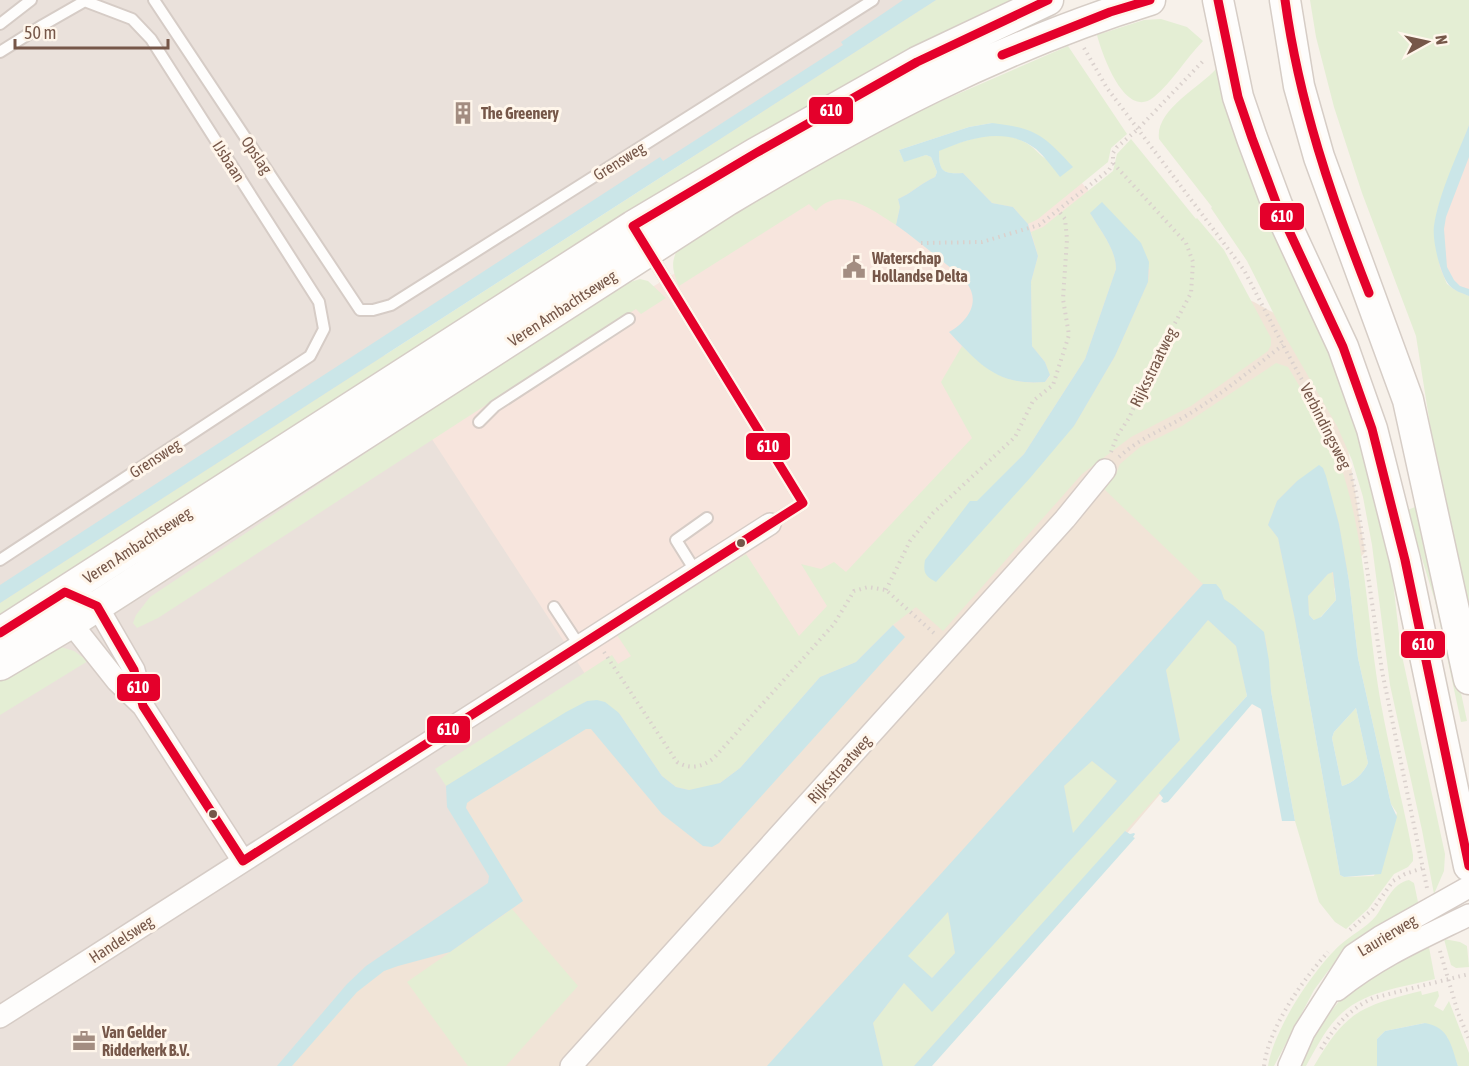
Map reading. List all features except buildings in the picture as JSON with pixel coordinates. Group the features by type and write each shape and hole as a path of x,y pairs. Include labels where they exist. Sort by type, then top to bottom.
{"main road":[{"name":"Veren Ambachtseweg","path":"0,633 633,226 917,62 1048,0"},
{"name":"Veren Ambachtseweg","path":"0,665 71,623 798,158 931,89 1007,53 1101,16 1150,0"},
{"name":"Verbindingsweg","path":"1218,0 1235,88 1249,128 1278,205 1343,347 1372,429 1405,560 1469,866"},
{"path":"1285,0 1299,86 1319,158 1408,400 1469,679"}],"street":[{"name":"Rijksstraatweg","path":"572,1066 1065,519 1105,470"},
{"name":"Handelsweg","path":"0,1017 770,524"},
{"path":"65,592 97,606 134,670 143,706"},
{"path":"65,592 71,623 117,681 143,706 243,861"},
{"name":"Laurierweg","path":"1289,1066 1304,1032 1353,955 1380,937 1469,887"},
{"name":"Laurierweg","path":"1322,1002 1363,970 1389,954 1469,915"}],"lane":[{"path":"3,19 31,0"},
{"name":"Opslag","path":"154,0 360,310"},
{"name":"Grensweg","path":"360,310 373,310 391,305 873,0"},
{"path":"0,52 84,1"},
{"name":"IJsbaan","path":"84,1 132,19 151,39 313,292 319,302 324,329 310,356"},
{"path":"633,226 802,503 770,524"},
{"path":"479,422 495,406 629,319"},
{"name":"Grensweg","path":"0,560 310,356"},
{"path":"696,572 676,540 707,518"},
{"path":"554,606 586,641"}],"path":[{"name":"Verbindingsweg","path":"1082,45 1107,88 1137,130 1244,270 1349,466 1356,493 1382,671 1423,868"},
{"path":"921,243 982,242 1040,225 1109,170 1113,164 1113,153 1117,147 1137,130 1206,58"},
{"name":"Rijksstraatweg","path":"1105,470 1117,436 1129,418 1157,357 1191,292 1193,262 1186,243 1113,164"},
{"path":"886,590 910,541 933,513 1015,437 1033,400 1053,385 1069,335 1063,299 1067,239 1065,219 1058,210"},
{"path":"1105,470 1134,443 1188,415 1229,388 1283,345"},
{"path":"586,641 677,762 685,766 696,767 714,758 834,624 854,591 868,587 886,590 949,646"},
{"path":"1316,1057 1333,1029 1347,1013 1359,1005 1373,998 1469,974"},
{"path":"1447,979 1469,1039"}],"shaded area":[{"path":"0,0 937,0 704,150 379,345 424,427 591,683 456,801 501,886 376,967 285,1066 0,1066"},
{"path":"1469,67 1469,307 1425,256"},
{"path":"1060,157 1140,252 1050,445 711,836 591,718 424,427 796,199"},
{"path":"1140,252 1254,302 1303,329 1340,400 1365,552 1085,883 919,1066 285,1066 456,801"}],"green space":[{"path":"936,0 1013,0 0,623 0,603"},
{"path":"1310,0 1469,0 1469,125 1438,207 1434,229 1440,268 1447,284 1469,296 1469,623 1439,482 1416,336 1362,193 1334,107 1316,37"},
{"path":"1161,19 1187,27 1203,41 1154,97 1143,102 1134,100 1116,82 1097,35 1144,20"},
{"path":"1068,46 1127,134 1111,148 1108,162 1038,219 1028,224 1013,207 992,203 963,173 950,173 943,170 939,150 983,136 1006,136 1028,144 1049,161 1072,167 992,123 969,127 899,150 904,161 926,155 931,157 937,172 935,177 898,199 900,207 896,225 856,202 835,200 825,203 816,211 809,204 679,286 673,265 680,246 791,177 907,116"},
{"path":"1216,69 1347,390 1388,538 1401,651 1445,854 1444,871 1434,894 1390,685 1372,545 1363,497 1352,460 1337,426 1285,336 1247,261 1212,207 1159,139 1164,118 1171,109"},
{"path":"1131,139 1224,250 1271,338 1268,351 1191,406 1131,437 1082,474 943,631 916,607 893,625 856,662 820,677 740,768 720,783 689,790 676,787 662,776 619,713 587,701 446,786 435,769 612,655 618,664 631,656 617,635 746,554 799,636 827,606 801,564 821,569 834,562 846,572 972,438 941,382 962,346 990,370 1009,379 1045,382 1050,376 1045,362 1032,346 1031,282 1038,256 1031,232 1043,227 1113,171 1117,154","holes":["1090,213 1150,270 1148,282 1115,356 1074,426 977,502 1024,454 1085,359 1116,269 1110,247"]},
{"path":"640,279 648,281 666,298 641,314 636,309 158,618 137,628 133,623 136,615 150,597 481,376 627,283"},
{"path":"1276,363 1288,367 1324,428 1341,467 1356,526 1382,709 1413,855 1413,861 1408,867 1394,874 1368,909 1346,929 1335,922 1319,902 1295,821 1271,691 1266,640 1256,625 1224,599 1216,584 1203,584 1104,489 1116,474 1120,464 1140,447 1182,426","holes":["1323,468 1339,524 1349,581 1358,658 1391,804 1397,813 1374,876 1344,877 1340,875 1295,620 1278,538 1268,525 1277,501 1297,481"]},
{"path":"1421,505 1467,721 1461,722 1435,601 1407,510"},
{"path":"1332,572 1336,600 1318,620 1314,620 1309,615 1308,596"},
{"path":"1208,620 1236,646 1247,696 914,1066 883,1066 873,1023 904,983 932,1011 1180,740 1166,670"},
{"path":"58,646 74,651 88,661 0,715 0,673"},
{"path":"1356,708 1368,763 1364,771 1350,783 1342,786 1332,738 1334,732"},
{"path":"1092,761 1117,781 1073,834 1064,786"},
{"path":"1409,880 1414,883 1419,907 1342,955 1314,990 1274,1066 1268,1066 1286,1018 1318,969 1340,945 1376,916 1398,885"},
{"path":"512,909 578,986 506,1066 468,1066 407,982"},
{"path":"948,912 955,953 932,978 907,956"},
{"path":"1444,939 1467,946 1469,967 1456,968 1451,965"},
{"path":"1428,942 1435,979 1382,992 1357,1002 1332,1024 1306,1066 1298,1066 1317,1029 1348,990"},
{"path":"1421,991 1422,995 1438,991 1439,996 1434,1006 1443,1011 1449,1001 1469,1053 1469,1066 1458,1066 1447,1037 1425,1023 1385,1031 1377,1039 1377,1066 1314,1066 1336,1033 1357,1014 1383,1001"}],"water":[{"path":"903,0 936,0 0,603 0,585 660,157 663,161 843,45 841,42"},
{"path":"992,123 1019,127 1038,135 1054,147 1073,167 1060,177 1036,149 1013,138 1000,136 975,139 939,151 941,167 944,170 951,173 963,173 992,203 1013,207 1028,224 1038,256 1031,282 1032,346 1045,362 1050,375 1045,382 1028,382 1001,376 980,363 960,344 949,332 967,317 973,297 971,289 958,273 896,225 900,207 898,199 935,177 937,172 931,157 926,155 904,162 899,150 969,127"},
{"path":"1469,125 1469,157 1446,217 1444,229 1447,267 1460,286 1469,289 1469,296 1453,289 1446,280 1437,257 1434,226 1444,188"},
{"path":"1102,202 1141,243 1149,262 1148,282 1115,356 1074,426 936,582 926,574 925,560 970,501 977,501 1024,454 1085,359 1116,269 1110,247 1090,213"},
{"path":"1319,465 1323,468 1339,524 1349,581 1358,658 1391,804 1397,817 1381,874 1344,877 1340,875 1295,620 1278,538 1268,525 1277,501 1297,481","holes":["1333,572 1336,600 1321,617 1314,620 1309,615 1308,596 1328,574","1356,708 1368,763 1364,771 1350,783 1342,786 1332,738 1334,732"]},
{"path":"1203,584 1216,584 1224,599 1264,632 1271,691 1295,821 1282,821 1261,709 1252,704 1168,802 1161,801 1163,798 1159,793 1247,696 1236,646 1208,620 1166,670 1180,740 932,1012 904,983 873,1023 883,1066 767,1066","holes":["1092,761 1117,781 1073,833 1064,786","948,912 955,953 932,978 908,956"]},
{"path":"893,625 905,637 719,843 712,847 703,846 662,814 591,729 586,729 471,800 467,803 466,808 523,901 450,952 384,971 357,992 292,1066 277,1066 347,984 366,966 488,883 489,876 447,807 446,786 566,712 587,701 597,700 605,702 619,713 662,776 676,787 689,790 720,783 740,768 820,677 856,662"},
{"path":"1125,831 1130,834 1134,833 1135,838 932,1066 914,1066"},
{"path":"1425,1023 1439,1028 1448,1038 1458,1066 1377,1066 1377,1039 1385,1031"}],"transit line":[{"name":"610","path":"243,861 803,503 633,226 917,62 1048,0"},
{"name":"610","path":"1002,55 1110,12 1150,0"},
{"name":"610","path":"1218,0 1238,97 1252,138 1277,205 1343,347 1372,429 1405,560 1469,866"},
{"name":"610","path":"1285,0 1299,75 1318,149 1369,293"},
{"name":"610","path":"0,633 65,592 97,606 134,670 143,706 243,861"}],"place":[{"name":"The Greenery","path":"463,113"},
{"name":"Waterschap Hollandse Delta","path":"854,267"},
{"name":"Van Gelder Ridderkerk B.V.","path":"84,1041"}]}
